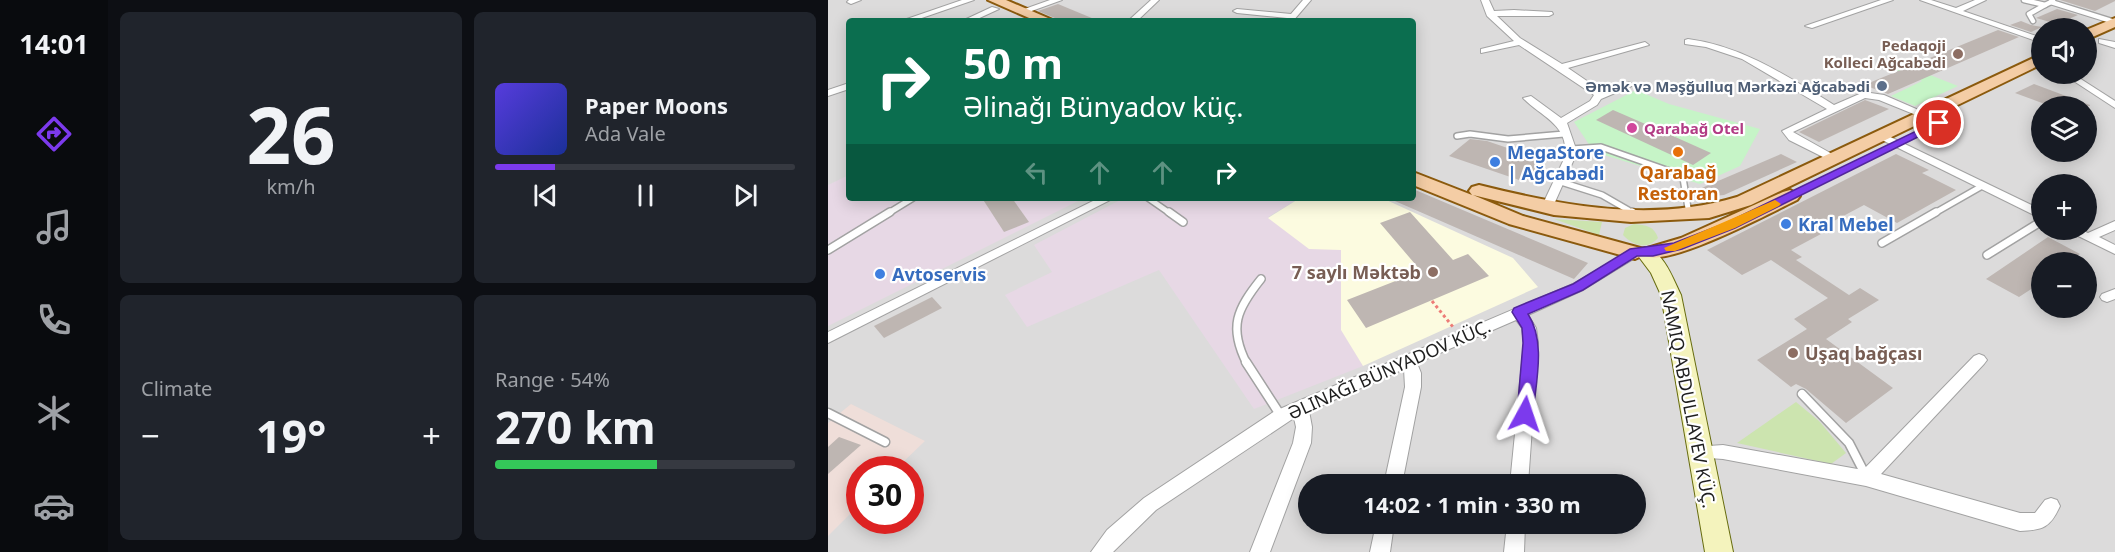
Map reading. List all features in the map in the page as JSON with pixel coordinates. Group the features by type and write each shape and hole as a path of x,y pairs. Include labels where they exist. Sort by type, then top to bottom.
{"main road":[{"path":"972,0 998,4 1024,16"},
{"path":"2097,31 2115,22"},
{"path":"1416,166 1506,200 1547,208 1593,215 1689,214 1734,205 1834,159 1890,140 1925,115 2031,63"},
{"path":"1416,179 1516,220 1644,252 1688,243 1730,226 1890,140 2031,76"},
{"path":"1636,216 1656,221 1669,236 1666,246 1644,252 1617,244 1609,232 1615,221 1636,216"}],"street":[{"path":"915,18 972,0"},
{"path":"1024,16 1058,0"},
{"path":"1135,18 1155,0"},
{"path":"1292,18 1307,0"},
{"path":"1485,0 1490,14 1522,42 1595,91 1599,97"},
{"path":"1809,26 1889,0"},
{"path":"1924,0 2031,37"},
{"path":"1956,11 1982,0"},
{"path":"972,18 998,4"},
{"path":"1237,11 1284,18"},
{"path":"1490,14 1514,12 1549,15"},
{"path":"1484,51 1522,42"},
{"path":"1688,42 1701,42 1736,53 1834,109"},
{"path":"1559,68 1645,45"},
{"path":"2083,84 2115,105"},
{"path":"1561,122 1594,103 1599,97 1629,85"},
{"path":"828,93 846,87"},
{"path":"1834,159 1793,138 1787,131 1864,94 1874,94 1925,115"},
{"path":"1528,98 1561,122 1571,148 1570,157 1547,208"},
{"path":"1890,140 2031,210"},
{"path":"828,338 1102,201"},
{"path":"2097,233 2115,225"},
{"path":"2095,240 2115,250"},
{"path":"1101,552 1114,536 1150,504 1281,416 1578,287 1644,252"},
{"name":"NAMIQ ABDULLAYEV KÜÇ.","path":"1644,252 1660,271 1671,295 1719,552"},
{"path":"1519,312 1529,328 1531,343 1520,474"},
{"path":"1395,474 1413,387 1413,374 1408,360"},
{"path":"1866,478 1980,360"},
{"path":"1260,552 1302,443 1304,427 1300,406"},
{"path":"1701,452 1732,454 1866,478 2020,522 2040,521 2050,506"},
{"path":"1380,552 1383,534"},
{"path":"1514,552 1515,534"}],"lane":[{"path":"2024,0 2044,5"},
{"path":"2031,18 2029,14 2053,1 2115,22"},
{"path":"1457,136 1480,133 1510,139 1547,133 1564,134"},
{"path":"1571,148 1601,147 1677,174 1683,178 1689,214"},
{"path":"1558,181 1602,195 1636,216"},
{"path":"1882,243 1982,186"},
{"path":"828,250 908,201"},
{"path":"1155,201 1183,222"},
{"path":"1987,255 2031,228"},
{"path":"1262,279 1243,301 1235,324 1242,357 1281,416"},
{"path":"1802,394 1849,443 1866,478"},
{"path":"828,413 885,442"}],"path":[{"path":"1432,301 1461,337"}],"shaded area":[{"path":"828,0 2115,0 2115,552 828,552"},
{"name":"Avtoservis","path":"846,176 846,201 1078,201 828,326 828,185"},
{"path":"1118,201 1295,201 1268,217 1341,250 1341,329 1363,366 1254,409 1159,270 1027,327 1005,295 1052,272 1034,245"},
{"name":"7 saylı Məktəb","path":"1295,201 1389,201 1513,258 1538,287 1363,366 1341,330 1341,250 1309,249 1268,218"},
{"path":"851,404 925,441 909,456 846,456 846,518 828,536 828,423"}],"green space":[{"path":"1892,60 1958,86 1915,106 1891,96 1922,81 1882,64"},
{"path":"1636,90 1669,104 1760,129 1740,166 1700,184 1594,152 1574,122"},
{"path":"1554,219 1602,222 1599,235"},
{"path":"1634,224 1649,227 1658,238 1645,245 1631,242 1623,235 1625,228"},
{"path":"1796,402 1819,421 1846,453 1831,464 1737,443"}],"building":[{"path":"2060,0 2115,0 2115,1 2095,11"},
{"path":"1058,4 1092,18 1055,18 1038,11"},
{"path":"2057,9 2078,15 2071,18 2036,18"},
{"path":"2021,21 2031,25 2031,32 2010,25"},
{"path":"1998,30 2019,37 1888,94 1864,85"},
{"path":"2034,84 2066,96 2031,96 2031,99 2015,93"},
{"path":"1865,100 1889,109 1819,142 1799,132"},
{"path":"1613,110 1711,153 1693,165 1596,120"},
{"path":"1470,139 1487,141 1546,161 1525,182 1449,156"},
{"path":"1781,154 1797,162 1724,195 1691,198 1690,193"},
{"path":"1896,154 1929,170 1922,173 1956,190 1897,223 1864,205 1815,231 1821,234 1791,250 1802,257 1796,260 1849,295 1860,288 1879,300 1848,319 1852,322 1826,339 1893,388 1846,423 1806,389 1796,384 1791,387 1757,360 1807,329 1794,319 1828,298 1771,260 1742,275 1707,250"},
{"path":"1416,190 1588,263 1574,279 1395,201 1416,201"},
{"path":"984,201 1014,201 1029,222 1004,232"},
{"path":"1410,212 1453,260 1468,254 1489,276 1366,328 1347,300 1421,271 1380,223"},
{"path":"2044,240 2054,240 2076,252 2031,252 2031,289 2019,297 1986,279"},
{"path":"932,297 942,308 884,338 874,326"},
{"path":"839,437 861,445 828,474 828,447"}],"slow traffic":[{"path":"1670,248 1730,226 1775,204"}],"place":[{"name":"Pedaqoji Kolleci Ağcabədi","path":"1958,54"},
{"name":"Əmək və Məşğulluq Mərkəzi Ağcabədi","path":"1882,86"},
{"name":"Qarabağ Otel","path":"1632,128"},
{"name":"Qarabağ Restoran","path":"1678,152"},
{"name":"MegaStore | Ağcabədi","path":"1495,162"},
{"name":"Kral Mebel","path":"1786,224"},
{"name":"7 saylı Məktəb","path":"1433,272"},
{"name":"Avtoservis","path":"880,274"},
{"name":"Uşaq bağçası","path":"1793,353"}],"route":[{"path":"1525,414 1531,343 1529,328 1519,312 1578,287 1635,252 1653,252 1688,243 1730,226 1939,123"}]}
